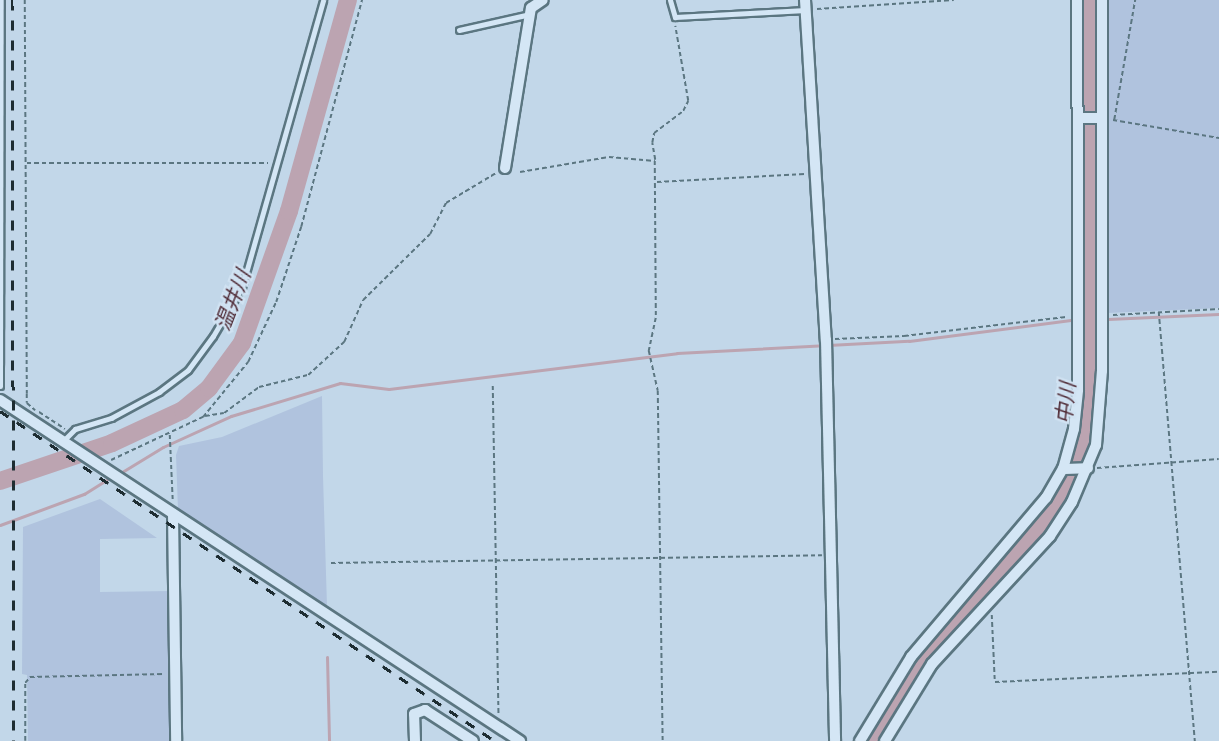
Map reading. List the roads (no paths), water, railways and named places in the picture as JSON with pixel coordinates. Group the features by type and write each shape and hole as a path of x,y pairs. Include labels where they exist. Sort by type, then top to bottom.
{"street":[{"path":"505,168 531,8 543,0"},
{"path":"860,741 911,657 1040,506 1065,469 1077,411 1080,118 1077,0"},
{"path":"885,741 932,664 992,602 1050,536 1085,468 1100,412 1102,0"},
{"path":"805,5 826,344 835,741"},
{"path":"1080,118 1100,118"},
{"path":"0,400 520,741"},
{"path":"1065,469 1085,468"},
{"path":"173,514 176,741"},
{"path":"415,741 414,714 424,710 473,741"},
{"path":"498,741 502,729"}],"lane":[{"path":"0,386 1,0"},
{"path":"62,442 71,432 145,401 188,370 213,336 242,287 323,0"},
{"path":"670,0 675,17 805,5"},
{"path":"459,30 530,14"}],"waterway":[{"name":"温井川","path":"0,481 112,443 183,410 209,388 242,343 289,211 348,0"},
{"name":"中川","path":"874,741 897,693 920,663 1054,509 1083,448 1090,393 1091,342 1090,0"},
{"path":"1108,319 1219,314"},
{"name":"中川","path":"1081,320 1098,319"},
{"path":"122,472 163,447 231,416 340,383 389,389 677,353 909,341 1071,320"},
{"path":"1081,323 1091,323"},
{"path":"0,525 84,494 110,478"},
{"path":"327,657 329,741"}],"railway":[{"path":"12,0 14,741"},
{"path":"0,411 495,741"}]}
